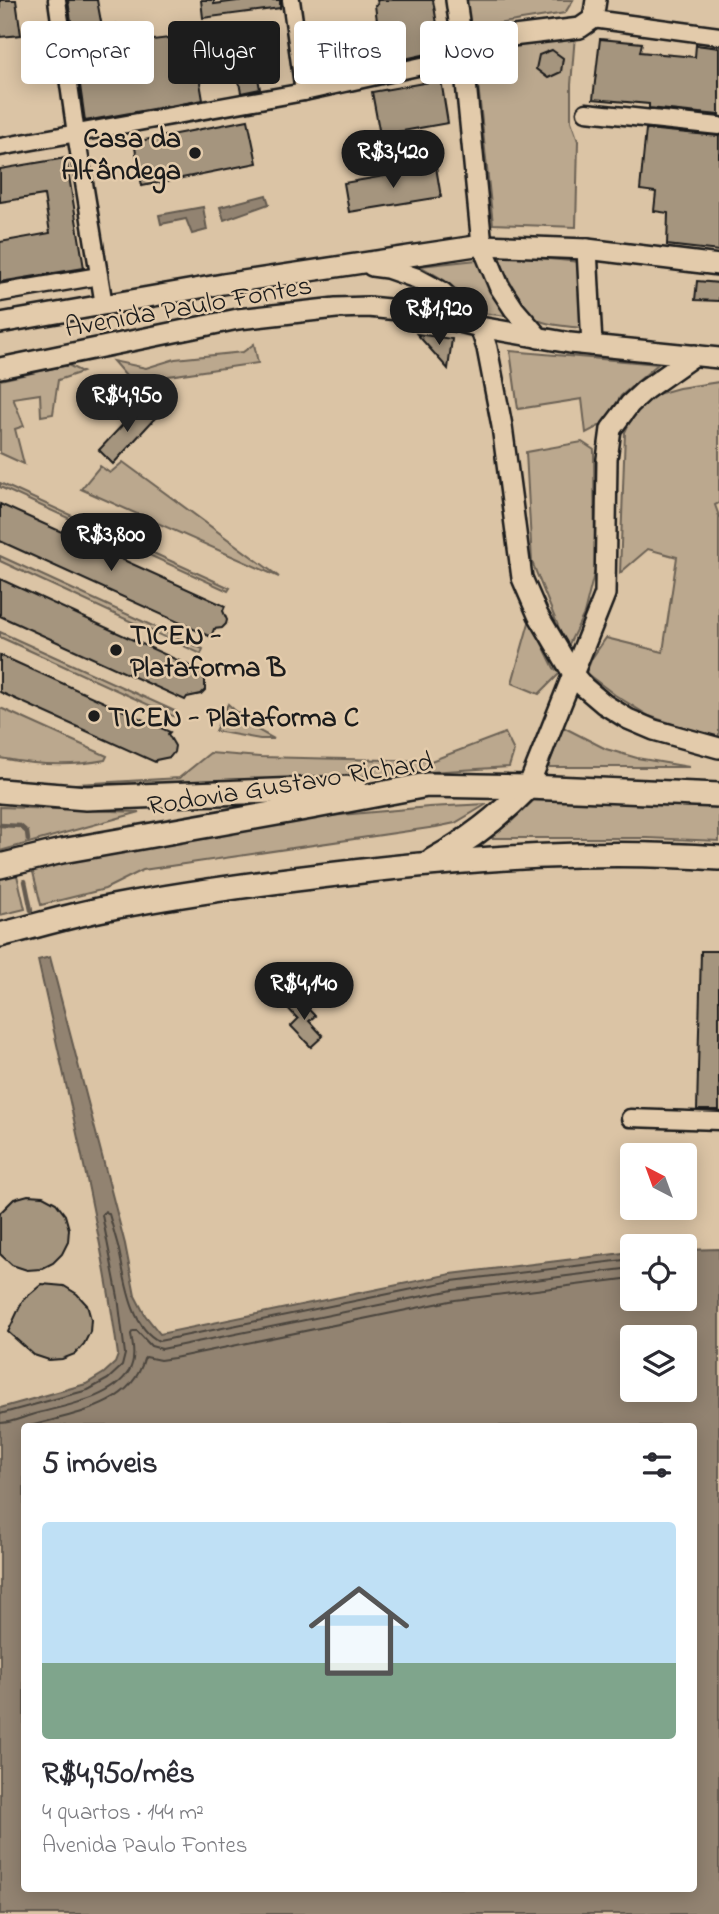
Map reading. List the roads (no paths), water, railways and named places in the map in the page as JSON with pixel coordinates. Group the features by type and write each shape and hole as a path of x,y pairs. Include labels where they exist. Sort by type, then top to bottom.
{"highway":[{"name":"Rodovia Gustavo Richard","path":"0,866 62,851 427,785 719,795"},
{"path":"0,791 86,798 427,785"},
{"path":"428,863 482,830 528,787"},
{"path":"0,935 116,906 191,893 428,863 627,853 719,858"}],"main road":[{"path":"456,0 459,21"},
{"path":"518,35 580,27 585,25 594,9"},
{"path":"466,84 482,245 499,286 513,309 539,338"},
{"name":"Avenida Paulo Fontes","path":"0,323 482,245 587,249 719,265"},
{"path":"587,249 592,345"},
{"path":"357,264 387,268 416,278 442,292 480,327 487,348 502,425 522,578 538,615 573,674 604,704 628,719 654,730 719,748"},
{"name":"Avenida Paulo Fontes","path":"0,368 239,319 368,307 419,312 539,338 719,358"},
{"path":"528,787 605,594 606,476 611,429 630,404 645,390 695,355"}],"street":[{"path":"57,0 104,305"},
{"path":"290,0 304,92"},
{"path":"594,9 719,36"},
{"path":"0,147 304,92 420,66"},
{"path":"586,111 719,126"},
{"path":"0,293 99,276"},
{"path":"630,1118 719,1121"}],"water":[{"path":"266,195 269,204 224,220 220,207"},
{"path":"203,207 207,230 192,234 186,219 161,224 159,215"},
{"path":"50,957 125,1244 135,1296 160,1334 451,1274 620,1253 620,1311 697,1311 697,1250 719,1249 719,1914 0,1914 0,1408 86,1384 115,1363 118,1355 111,1305 38,960"}],"waterway":[{"path":"0,825 20,826 27,832 28,840"},
{"path":"25,881 31,910"}],"place":[{"name":"Casa da Alfândega","path":"195,153"},
{"name":"TICEN - Plataforma B","path":"116,650"},
{"name":"TICEN - Plataforma C","path":"94,716"}]}
